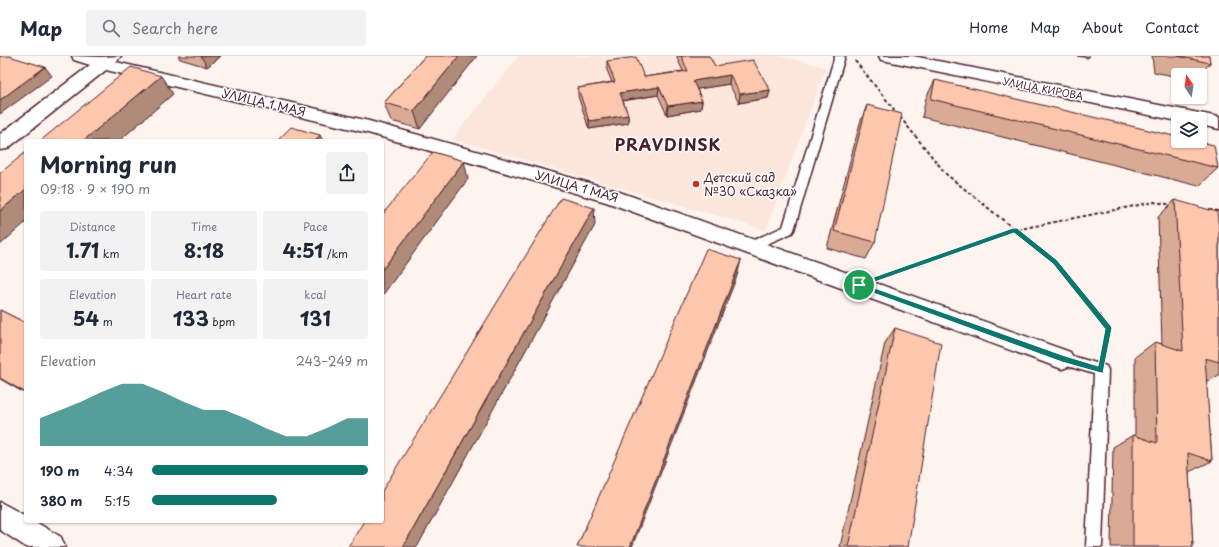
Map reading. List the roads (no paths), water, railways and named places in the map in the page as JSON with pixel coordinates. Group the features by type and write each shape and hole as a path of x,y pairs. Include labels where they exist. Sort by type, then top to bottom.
{"street":[{"name":"УЛИЦА 1 МАЯ","path":"80,56 109,60 369,127 611,196 1062,358"},
{"name":"УЛИЦА КИРОВА","path":"887,56 1171,113"},
{"path":"0,144 109,60"},
{"name":"УЛИЦА КИРОВА","path":"1207,121 1219,123"},
{"path":"0,514 52,547"}],"lane":[{"path":"751,246 788,230 840,56"},
{"path":"1062,358 1101,370 1094,547"}],"place":[{"name":"Детский сад №30 «Сказка»","path":"696,184"}],"district":[{"name":"PRAVDINSK","path":"668,144"}]}
